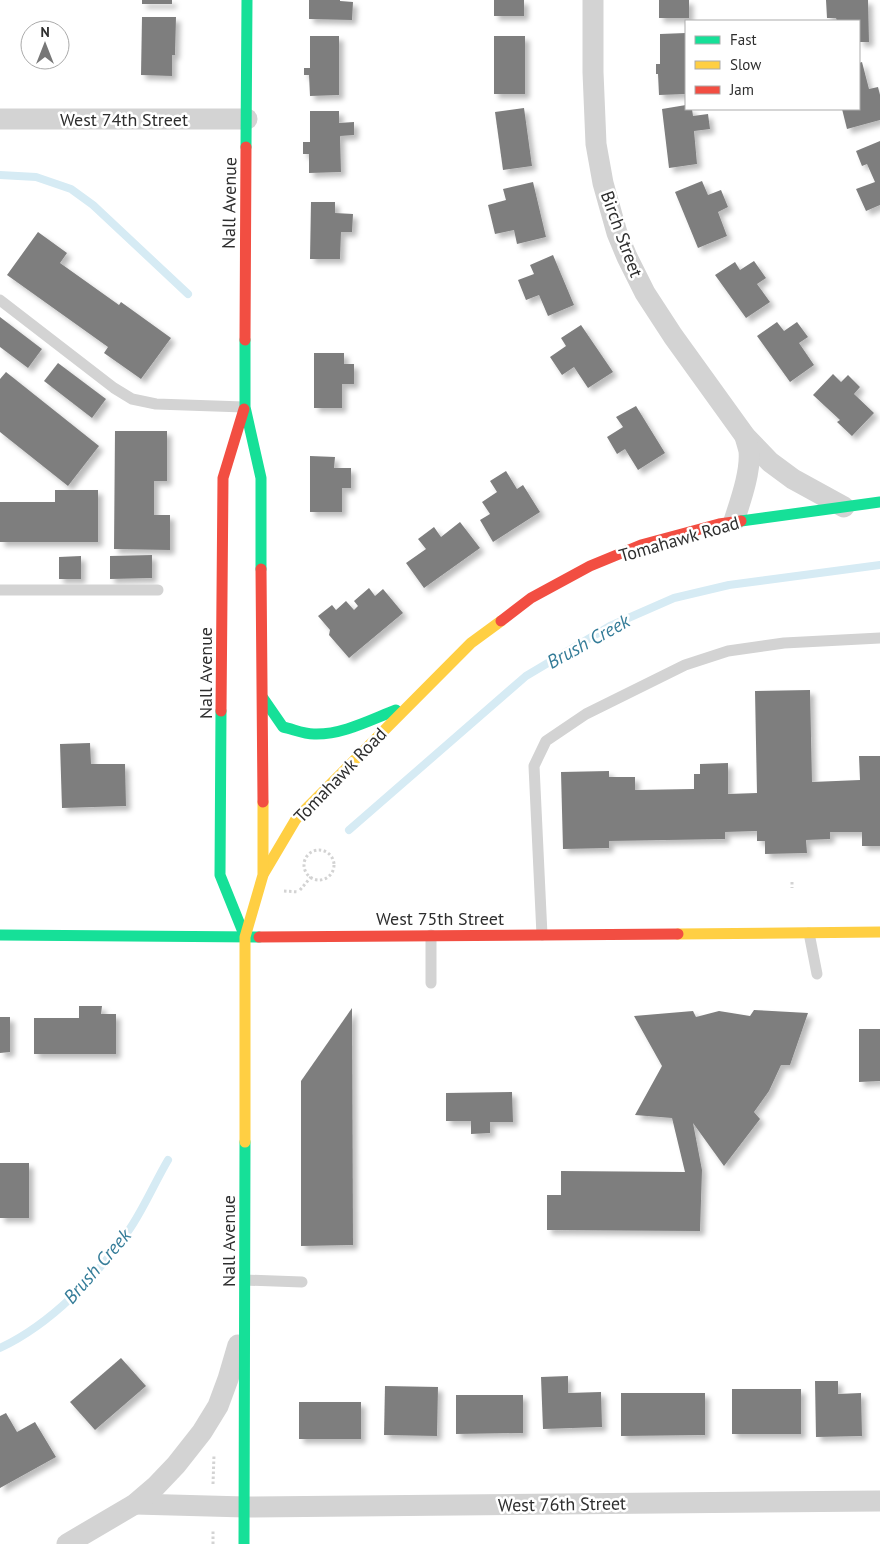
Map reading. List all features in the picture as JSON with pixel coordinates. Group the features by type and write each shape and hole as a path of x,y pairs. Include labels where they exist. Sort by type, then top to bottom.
{"main road":[{"name":"Nall Avenue","path":"244,1544 246,937 263,874 261,478 245,407 248,118 247,0"},
{"name":"Nall Avenue","path":"245,407 223,478 220,875 246,937"},
{"name":"Tomahawk Road","path":"263,874 292,824 407,706 472,643 531,598 590,566 628,550 719,524 880,502"},
{"name":"Tomahawk Road","path":"263,698 283,727 314,734 338,731 362,724 407,706"},
{"name":"West 75th Street","path":"0,935 246,937 880,932"}],"street":[{"name":"Birch Street","path":"593,0 596,144 603,183 617,233 627,258 645,293 673,336 745,436 770,462 793,480 844,507"},
{"name":"West 74th Street","path":"0,118 248,118"},
{"name":"Birch Street","path":"734,521 744,492 748,468 749,452 745,436"},
{"path":"67,1544 135,1504 176,1465 202,1432 218,1406 245,1320"},
{"name":"West 76th Street","path":"244,1507 880,1501"},
{"path":"135,1504 244,1507"}],"lane":[{"path":"0,300 114,388 132,398 156,404 245,407"},
{"path":"0,590 158,590"},
{"path":"542,935 534,766 546,741 586,714 685,665 728,650 784,643 880,638"},
{"path":"809,932 817,974"},
{"path":"431,936 431,984"},
{"path":"245,1280 302,1282"}],"path":[{"path":"317,851 327,852 334,864 332,873 325,879 311,877 307,874 304,864 308,855 317,851"},
{"path":"300,890 311,877"},
{"path":"792,882 792,888"},
{"path":"212,1488 214,1480 214,1448"},
{"path":"213,1525 213,1544"}],"building":[{"path":"142,0 172,0 172,4 142,4"},
{"path":"309,0 353,2 352,20 309,19"},
{"path":"494,0 524,0 524,16 494,16"},
{"path":"659,0 689,0 689,18 659,18"},
{"path":"826,0 868,0 869,42 860,42 860,20 827,18"},
{"path":"142,17 176,17 175,55 172,55 172,76 141,75"},
{"path":"685,33 685,94 659,95 656,64 660,64 660,34"},
{"path":"310,36 339,36 339,95 310,96 309,75 304,75 304,68 310,68"},
{"path":"494,36 525,36 525,94 494,94"},
{"path":"862,62 869,89 878,87 880,95 880,120 847,129 842,110 860,110 860,63"},
{"path":"685,105 685,110 692,110 693,116 708,114 710,129 694,131 697,164 669,168 662,109"},
{"path":"524,108 532,166 503,170 495,112"},
{"path":"310,111 339,111 339,123 354,122 354,135 340,136 341,172 309,173 309,154 303,154 303,142 310,142"},
{"path":"880,141 880,205 866,211 856,189 875,182 867,164 862,166 856,151"},
{"path":"702,181 708,195 721,190 728,207 718,212 727,236 698,248 675,192"},
{"path":"533,182 546,237 517,244 514,230 495,234 488,205 506,200 503,189"},
{"path":"311,202 335,202 335,213 353,214 352,232 341,232 340,259 310,259"},
{"path":"38,232 67,253 60,263 119,305 121,302 171,338 141,379 104,353 108,347 7,275"},
{"path":"553,255 574,305 548,316 539,295 526,300 518,280 534,274 530,265"},
{"path":"754,261 766,278 757,284 770,302 746,318 715,275 735,262 740,270"},
{"path":"0,317 42,349 28,368 0,347"},
{"path":"777,322 784,331 797,322 808,337 799,343 814,365 790,382 757,336"},
{"path":"581,325 613,372 588,388 574,367 562,375 550,357 566,346 561,338"},
{"path":"314,353 344,353 344,364 354,364 354,384 342,384 342,408 314,408"},
{"path":"58,363 106,399 92,418 44,381"},
{"path":"6,372 99,446 68,486 0,432 0,379"},
{"path":"833,374 841,382 848,375 860,387 854,394 874,413 852,436 837,422 840,420 813,395"},
{"path":"636,406 665,453 638,470 625,449 617,454 607,437 623,427 616,417"},
{"path":"115,431 167,431 167,481 154,481 154,515 170,515 170,550 114,549"},
{"path":"310,456 335,457 334,468 351,468 351,488 342,488 342,512 310,512"},
{"path":"506,471 517,489 523,485 540,512 493,542 480,520 490,514 482,502 497,492 490,481"},
{"path":"55,490 98,490 98,542 0,542 0,502 55,502"},
{"path":"460,522 480,548 424,588 406,563 426,549 418,539 434,527 441,537"},
{"path":"152,555 152,578 110,579 110,556"},
{"path":"81,556 81,579 59,579 59,557"},
{"path":"369,588 375,596 383,589 403,613 349,658 329,635 330,630 318,616 332,605 336,610 346,601 354,610 358,606 354,601"},
{"path":"810,690 812,782 860,780 859,756 880,756 880,846 862,846 862,832 830,832 830,839 806,840 807,853 765,854 765,841 757,841 757,831 725,832 725,839 609,841 609,848 563,849 561,772 609,771 609,777 635,777 635,790 694,789 694,774 700,774 700,764 728,763 728,794 757,793 755,691"},
{"path":"90,743 91,764 125,764 126,806 62,808 60,744"},
{"path":"79,1006 102,1006 101,1014 116,1014 116,1054 34,1054 34,1018 79,1018"},
{"path":"352,1008 353,1245 301,1246 301,1081"},
{"path":"754,1010 808,1013 790,1065 781,1065 769,1091 754,1112 760,1119 724,1166 693,1123 702,1170 700,1231 547,1230 547,1195 561,1195 561,1171 685,1172 672,1118 635,1115 662,1066 634,1016 693,1011 696,1017 719,1011 750,1016"},
{"path":"0,1017 10,1017 10,1052 0,1053"},
{"path":"859,1029 880,1029 880,1081 859,1082"},
{"path":"512,1092 513,1122 490,1122 490,1133 471,1134 471,1121 446,1121 446,1093"},
{"path":"0,1163 29,1163 29,1218 0,1218"},
{"path":"121,1358 146,1386 95,1430 70,1402"},
{"path":"568,1376 568,1393 601,1392 602,1427 543,1429 541,1377"},
{"path":"815,1381 838,1381 838,1394 861,1393 862,1436 816,1437"},
{"path":"385,1386 438,1387 437,1436 384,1435"},
{"path":"732,1389 801,1389 801,1434 732,1434"},
{"path":"621,1393 705,1393 705,1435 621,1436"},
{"path":"456,1395 523,1395 523,1433 456,1434"},
{"path":"299,1402 361,1402 361,1439 299,1439"},
{"path":"6,1413 17,1432 35,1422 56,1457 0,1488 0,1416"}],"waterway":[{"path":"0,175 36,177 71,189 93,205 188,294"},
{"name":"Brush Creek","path":"349,830 526,676 610,626 674,598 729,585 880,565"},
{"name":"Brush Creek","path":"0,1348 19,1338 55,1313 87,1282 129,1230 168,1160"}],"traffic: fast":[{"path":"246,147 247,0"},
{"path":"245,340 245,407 261,478 261,569"},
{"path":"741,521 880,502"},
{"path":"263,698 283,727 310,734 335,732 396,710"},
{"path":"221,711 220,875 245,937"},
{"path":"0,935 259,937"},
{"path":"244,1544 245,1142"}],"traffic: slow":[{"path":"264,873 296,819 471,643 501,621"},
{"path":"245,1142 245,937 263,875 263,802"},
{"path":"678,934 880,932"}],"traffic: jam":[{"path":"245,340 246,147"},
{"path":"221,711 223,478 244,409"},
{"path":"501,621 531,598 590,566 641,545 719,524 741,521"},
{"path":"261,569 263,802"},
{"path":"259,937 678,934"}]}
